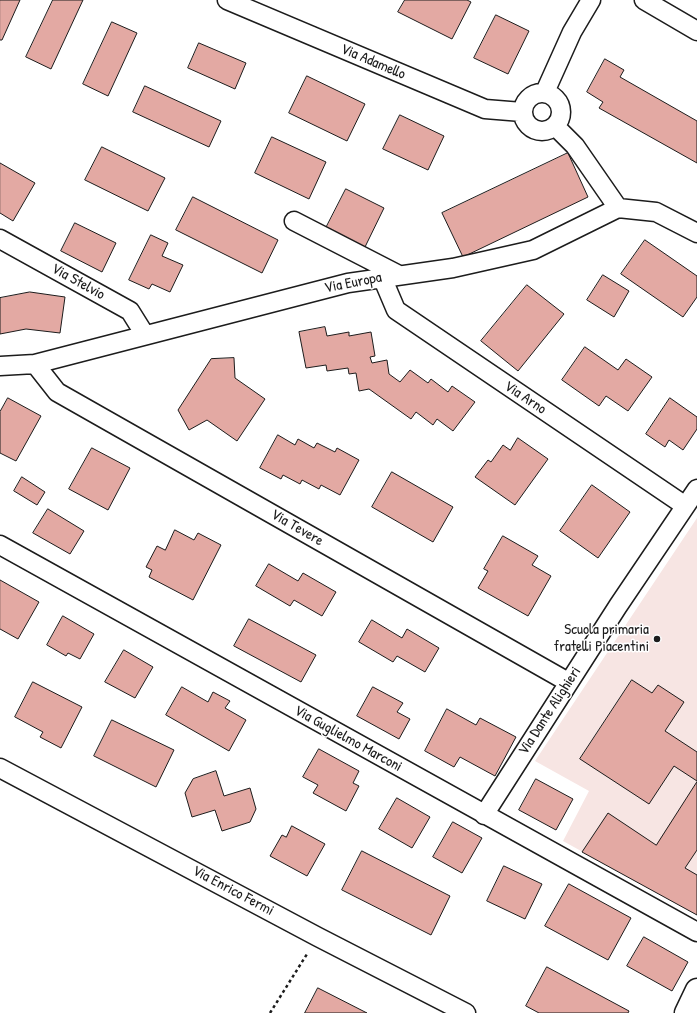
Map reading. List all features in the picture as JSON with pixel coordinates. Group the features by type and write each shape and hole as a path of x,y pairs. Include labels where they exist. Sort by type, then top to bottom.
{"street":[{"name":"Via Adamello","path":"227,0 485,109 522,112"},
{"path":"545,92 572,32 591,0"},
{"path":"644,0 697,31"},
{"path":"545,92 558,99 562,113 556,127 541,132 527,126 522,112 529,97 545,92"},
{"path":"556,127 574,146 618,208 656,212 697,233"},
{"name":"Via Europa","path":"0,366 35,364 348,283 453,268 533,250 618,208"},
{"path":"294,221 390,276"},
{"name":"Via Stelvio","path":"0,239 130,310 145,335"},
{"name":"Via Arno","path":"390,276 396,310 684,505"},
{"name":"Via Tevere","path":"35,364 58,392 568,682"},
{"name":"Via Dante Alighieri","path":"484,814 568,682 684,505 697,489"},
{"name":"Via Guglielmo Marconi","path":"0,545 697,932"},
{"name":"Via Enrico Fermi","path":"0,768 318,937 466,1013"},
{"path":"686,1013 697,990"}],"path":[{"path":"270,1013 318,937"}],"shaded area":[{"name":"Scuola primaria fratelli Piacentini","path":"697,518 697,915 563,841 589,791 535,761"}],"building":[{"path":"0,0 20,0 2,40 0,40"},
{"path":"53,0 83,0 51,69 26,57"},
{"path":"405,0 467,0 471,2 452,39 398,12"},
{"path":"496,15 529,31 508,74 474,58"},
{"path":"112,22 137,33 108,96 83,84"},
{"path":"199,43 246,63 235,89 188,68"},
{"path":"605,59 624,70 620,77 697,121 697,163 599,108 603,102 587,92"},
{"path":"307,76 365,104 347,141 289,113"},
{"path":"145,86 221,121 209,147 133,112"},
{"path":"400,115 444,136 428,170 383,149"},
{"path":"272,137 326,162 309,199 255,173"},
{"path":"102,147 165,178 148,211 85,180"},
{"path":"568,153 588,197 463,257 442,213"},
{"path":"0,163 35,183 13,221 0,213"},
{"path":"346,189 384,208 365,247 326,228"},
{"path":"193,197 278,240 262,273 176,230"},
{"path":"75,223 116,243 102,272 61,251"},
{"path":"151,235 168,243 162,256 183,265 170,292 152,284 149,289 129,280"},
{"path":"645,240 697,276 697,297 683,317 621,274"},
{"path":"603,275 629,291 614,317 587,300"},
{"path":"527,285 564,314 518,371 481,341"},
{"path":"30,292 65,297 60,333 26,329 0,334 0,298"},
{"path":"325,327 327,336 349,332 349,336 371,332 375,356 370,357 372,363 387,360 389,374 400,382 410,370 428,383 431,379 448,392 452,386 475,402 453,431 437,419 433,425 416,412 411,419 369,389 359,391 356,373 349,374 348,368 327,371 326,365 306,368 299,332"},
{"path":"585,347 618,370 626,359 652,377 628,411 606,396 599,406 562,380"},
{"path":"234,358 235,378 265,399 237,441 207,420 189,430 178,410 211,359"},
{"path":"8,398 41,416 16,461 0,453 0,412"},
{"path":"670,398 697,417 697,429 683,450 669,440 665,447 646,434"},
{"path":"278,435 295,445 298,439 314,448 317,443 335,452 337,448 359,460 340,495 321,485 319,489 302,480 300,484 283,475 281,479 260,468"},
{"path":"518,438 548,459 515,505 475,477 488,460 491,462 503,445 510,450"},
{"path":"92,448 130,468 108,510 69,489"},
{"path":"392,472 453,507 433,542 372,507"},
{"path":"22,477 45,492 37,505 14,491"},
{"path":"592,485 630,512 598,558 560,531"},
{"path":"48,509 84,531 70,554 33,533"},
{"path":"175,530 194,540 198,533 221,545 193,600 149,577 152,570 146,567 157,546 165,550"},
{"path":"503,536 538,556 532,565 551,576 528,616 478,588 488,571 484,569"},
{"path":"269,564 298,581 303,573 336,592 322,616 294,600 290,606 256,586"},
{"path":"0,580 39,602 18,639 0,629"},
{"path":"63,616 94,634 80,659 68,653 66,656 47,645"},
{"path":"249,619 316,655 301,682 234,646"},
{"path":"372,620 402,638 407,629 439,648 425,672 397,656 393,662 359,642"},
{"path":"124,650 153,667 135,698 105,682"},
{"path":"632,680 652,693 658,685 684,702 665,731 697,752 697,781 674,766 649,804 580,759"},
{"path":"33,682 82,707 61,748 40,737 43,732 15,717"},
{"path":"182,687 208,702 213,692 230,701 225,708 246,720 229,751 166,715"},
{"path":"373,687 403,703 397,712 410,719 399,739 357,716"},
{"path":"447,709 476,725 480,718 516,737 495,776 460,757 454,767 425,751"},
{"path":"112,720 174,750 156,787 94,756"},
{"path":"319,749 359,771 353,783 359,786 346,811 313,793 318,785 303,777"},
{"path":"216,771 224,796 250,788 256,809 250,822 222,831 215,810 192,817 185,793 193,779"},
{"path":"536,779 573,799 556,830 519,810"},
{"path":"697,782 697,850 685,868 697,875 697,915 582,852 608,813 656,845"},
{"path":"397,798 430,817 412,848 379,829"},
{"path":"453,822 482,838 462,873 433,857"},
{"path":"292,826 325,844 307,876 270,856 282,835 286,837"},
{"path":"362,851 450,896 431,935 342,890"},
{"path":"504,866 542,884 525,919 487,901"},
{"path":"569,884 631,918 608,960 545,926"},
{"path":"644,937 688,962 672,991 627,966"},
{"path":"547,967 629,1011 628,1013 539,1013 526,1006"},
{"path":"318,988 367,1013 305,1013"}],"place":[{"name":"Scuola primaria fratelli Piacentini","path":"657,639"}]}
